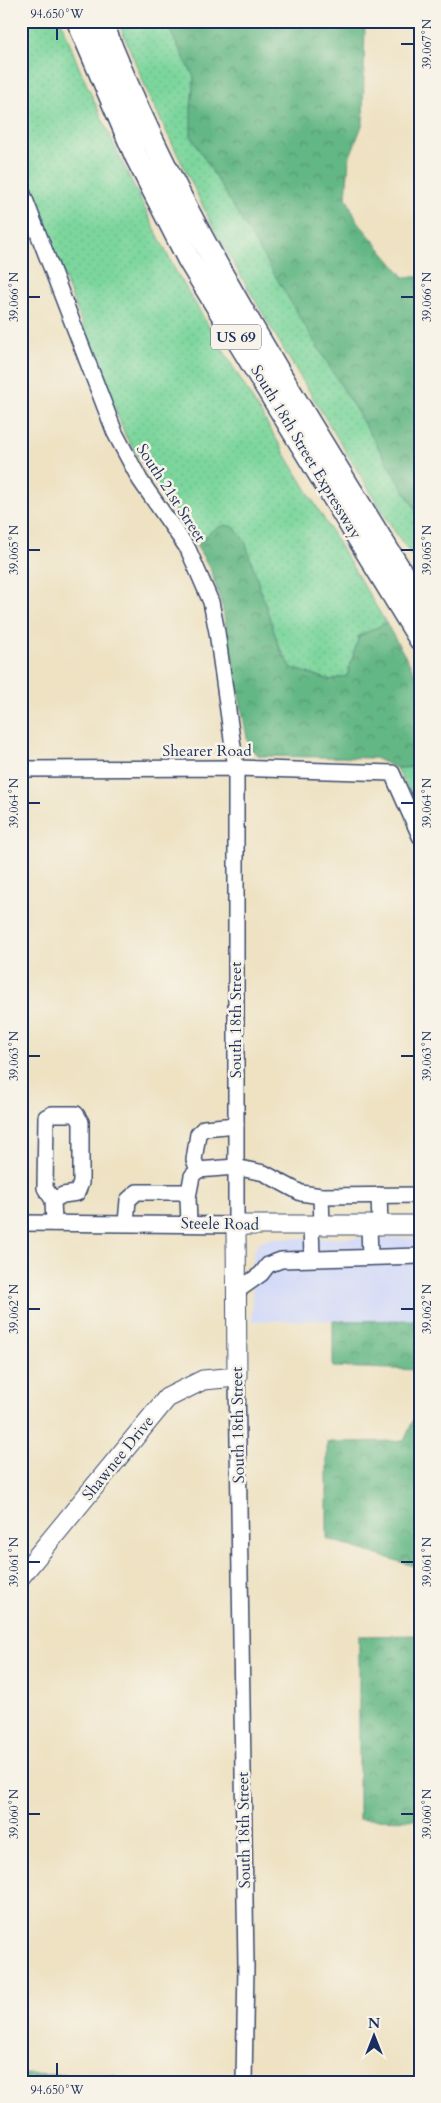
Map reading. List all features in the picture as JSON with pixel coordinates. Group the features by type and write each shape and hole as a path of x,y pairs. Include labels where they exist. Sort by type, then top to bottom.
{"highway":[{"name":"South 18th Street Expressway","path":"78,21 136,156 189,260 420,639"},
{"name":"South 18th Street Expressway","path":"101,21 115,58 165,169 220,274 420,603"}],"main road":[{"name":"Steele Road","path":"236,1225 420,1225"},
{"name":"South 18th Street","path":"236,1225 237,1377"},
{"name":"Shawnee Drive","path":"21,1576 167,1398 203,1380 237,1377"}],"street":[{"name":"South 21st Street","path":"21,189 115,433 140,480 188,550 211,602 236,768"},
{"name":"Shearer Road","path":"21,769 236,768 392,773 420,836"},
{"name":"South 18th Street","path":"236,768 236,1225"},
{"path":"53,1200 63,1195 77,1192 81,1183 81,1122 76,1114 52,1114 46,1117 45,1188 53,1200 54,1223"},
{"path":"198,1170 194,1160 198,1134 204,1128 236,1124"},
{"path":"189,1223 188,1197 192,1176 198,1170 236,1167 264,1173 301,1192 321,1196 420,1194"},
{"path":"126,1223 128,1200 137,1192 182,1192 188,1197"},
{"path":"370,1256 379,1195"},
{"path":"312,1258 321,1196"},
{"name":"Steele Road","path":"21,1223 189,1223 236,1225"},
{"path":"237,1291 261,1274 268,1265 281,1260 420,1256"},
{"name":"South 18th Street","path":"237,1377 246,1966 244,2082"}],"shaded area":[{"path":"273,1238 420,1238 420,1320 252,1321 253,1252 260,1241"}],"green space":[{"path":"21,21 61,21 80,70 120,158 174,268 386,623 359,636 347,676 330,680 292,668 211,531 197,547 126,437 21,165"},
{"path":"118,21 165,21 194,77 191,108 420,517 420,567 395,532 287,355 217,235 150,98"},
{"path":"165,21 365,21 363,123 349,159 346,197 357,221 404,277 420,277 420,517 191,136 194,77"},
{"path":"225,525 234,527 245,541 280,650 292,668 330,680 347,676 359,636 386,623 420,682 420,767 396,768 375,758 260,756 249,748 222,606 210,568 197,547 211,531"},
{"path":"420,767 420,792 410,792 396,768"},
{"path":"410,792 420,792 420,817"},
{"path":"420,1320 420,1370 333,1367 333,1321"},
{"path":"420,1405 420,1568 327,1539 327,1442 404,1441"},
{"path":"420,1635 420,1820 359,1819 359,1636"},
{"path":"21,2074 116,2076 116,2082 21,2082"}]}
